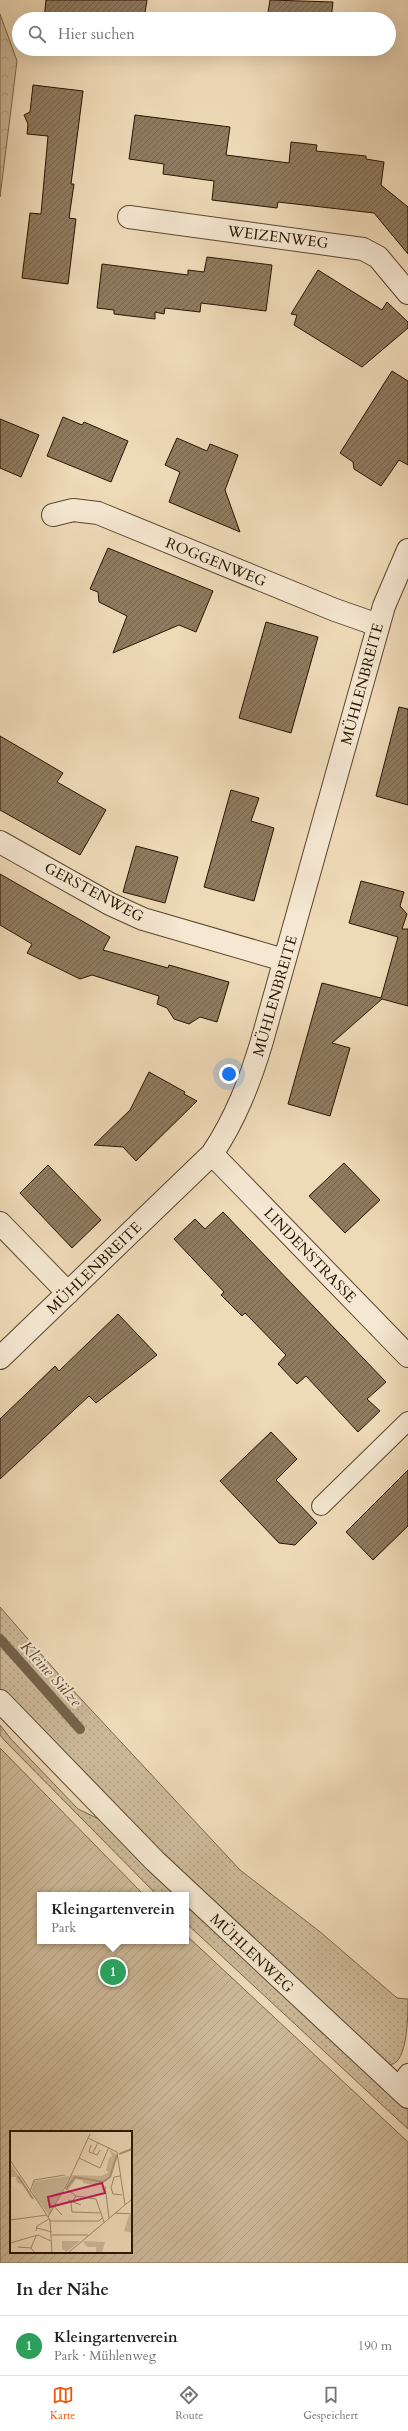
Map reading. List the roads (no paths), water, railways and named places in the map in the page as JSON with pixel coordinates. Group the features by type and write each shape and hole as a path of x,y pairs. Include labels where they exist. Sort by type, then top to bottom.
{"street":[{"name":"WEIZENWEG","path":"129,218 363,249 378,257 408,294"},
{"name":"ROGGENWEG","path":"53,515 73,510 98,514 335,610 378,625"},
{"name":"MÜHLENBREITE","path":"0,1358 212,1154 231,1123 252,1075 378,625 408,550"},
{"name":"GERSTENWEG","path":"0,842 110,904 138,917 284,960"},
{"name":"LINDENSTRASSE","path":"212,1154 408,1356"},
{"path":"0,1223 68,1293"},
{"name":"MÜHLENWEG","path":"0,1701 161,1866 404,2086"}],"lane":[{"path":"321,1506 408,1421"}],"waterway":[{"name":"Kleine Sülze","path":"0,1639 80,1729"}],"place":[{"name":"Kleingartenverein","path":"113,1972"}]}
